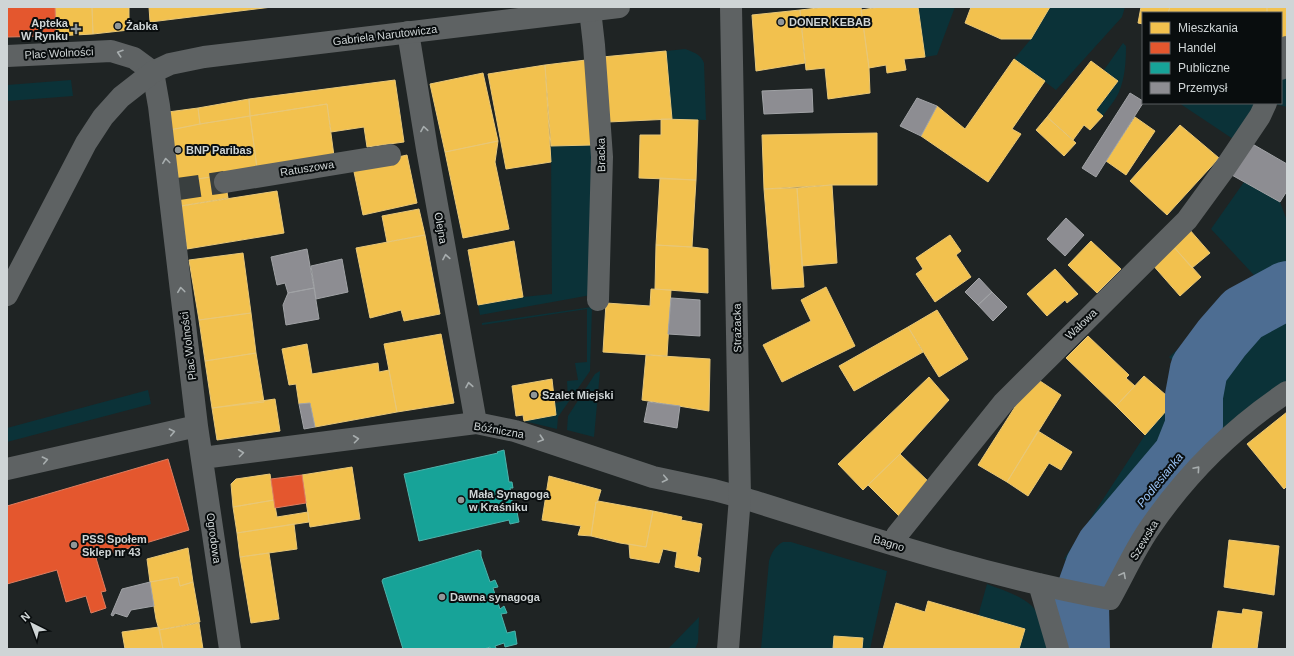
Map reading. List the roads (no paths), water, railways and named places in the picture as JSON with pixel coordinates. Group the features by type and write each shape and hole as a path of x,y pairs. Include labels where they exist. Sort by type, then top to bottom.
{"street":[{"name":"Gabriela Narutowicza","path":"153,72 170,64 204,56 619,7"},
{"name":"Strażacka","path":"728,649 740,497 731,7"},
{"name":"Bracka","path":"590,10 602,157 598,300"},
{"name":"Olejna","path":"408,32 427,149 476,423"},
{"path":"1282,64 1287,47"},
{"name":"Plac Wolności","path":"7,56 111,51 134,58 153,72 174,190 197,426"},
{"path":"7,295 86,144 103,117 121,96 153,72"},
{"name":"Wałowa","path":"894,546 897,536 1004,402 1187,220 1238,149 1260,116 1266,104"},
{"name":"Ratuszowa","path":"225,182 390,155"},
{"name":"Szewska","path":"1039,584 1110,599 1148,530 1166,505 1208,457 1243,425 1287,392"},
{"name":"Bóźniczna","path":"202,458 476,423 515,431 654,476 740,497"},
{"path":"7,469 197,426"},
{"name":"Ogrodowa","path":"197,426 230,649"},
{"name":"Bagno","path":"740,497 894,546 1039,584"},
{"path":"1039,584 1058,649"}],"waterway":[{"name":"Podlesianka","path":"1081,649 1080,606 1094,567 1105,547 1182,456 1194,426 1194,396 1199,369 1222,338 1243,314 1287,290"}],"tunnel":[{"path":"178,189 225,182"}],"place":[{"name":"DONER KEBAB","path":"781,22"},
{"name":"Żabka","path":"118,26"},
{"name":"Apteka W Rynku","path":"76,29"},
{"name":"BNP Paribas","path":"178,150"},
{"name":"Szalet Miejski","path":"534,395"},
{"name":"Mała Synagoga w Kraśniku","path":"461,500"},
{"name":"PSS Społem Sklep nr 43","path":"74,545"},
{"name":"Dawna synagoga","path":"442,597"}]}
